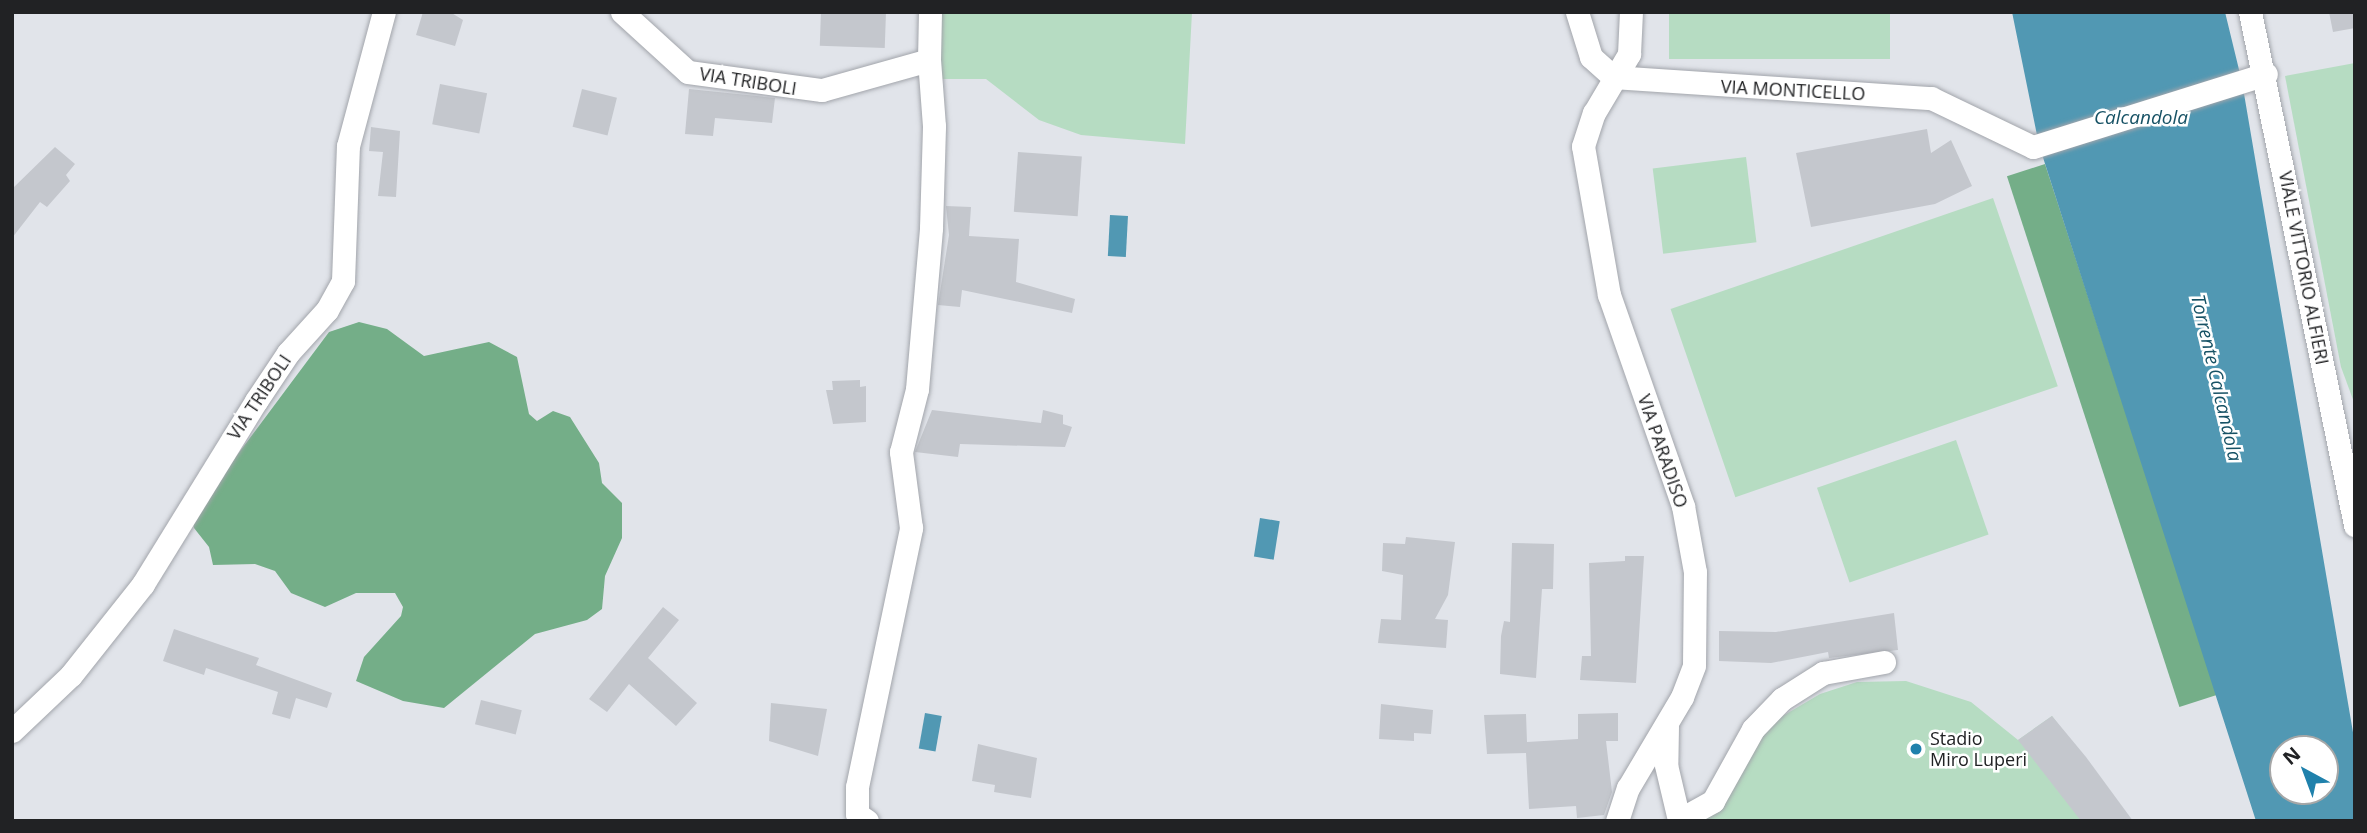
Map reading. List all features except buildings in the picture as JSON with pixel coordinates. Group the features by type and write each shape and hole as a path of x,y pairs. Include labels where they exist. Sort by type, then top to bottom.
{"street":[{"name":"VIA TRIBOLI","path":"12,731 71,675 144,584 256,401 343,281 348,146 384,12"},
{"name":"VIA TRIBOLI","path":"622,12 688,72 722,80 822,90 929,60"},
{"path":"867,821 857,814 857,787 911,528 901,452 917,389 930,228 934,126 929,60 930,12"},
{"path":"1577,12 1591,57 1613,76 1629,54 1631,12"},
{"name":"VIALE VITTORIO ALFIERI","path":"2250,12 2266,74 2352,491 2355,525"},
{"name":"VIA MONTICELLO","path":"1613,76 1931,98 2033,147 2266,74"},
{"name":"VIA PARADISO","path":"1613,76 1583,146 1586,178 1609,295 1683,506 1695,572 1694,665 1667,723 1628,788 1617,821"},
{"path":"1667,723 1666,765 1679,820 1713,801 1753,729 1782,699 1823,673 1884,662"}],"green space":[{"path":"940,12 1192,12 1185,144 1081,135 1039,120 986,79 941,79"},
{"path":"1669,12 1890,12 1890,59 1669,59"},
{"path":"2355,63 2355,405 2341,367 2285,76"},
{"path":"1746,157 1756,242 1663,254 1653,168"},
{"path":"2045,164 2217,695 2179,707 2007,176"},
{"path":"1993,198 2058,386 1735,497 1671,309"},
{"path":"359,322 387,329 424,356 489,342 517,357 529,414 537,421 553,411 570,417 599,463 602,483 622,503 622,538 605,576 602,609 587,620 535,634 444,708 403,701 356,681 364,657 401,616 403,607 395,593 356,593 325,607 291,593 275,571 255,564 213,565 209,547 194,528 192,519 329,332"},
{"path":"1956,440 1989,535 1850,582 1817,488"},
{"name":"Stadio Miro Luperi","path":"1906,681 1971,702 2018,740 2052,716 2132,821 1679,821 1781,717 1820,694 1857,682"}],"water":[{"name":"Calcandola","path":"2012,12 2225,12 2242,82 2355,744 2355,821 2256,821 2039,145"},
{"path":"1110,215 1128,216 1126,257 1108,256"},
{"path":"1260,518 1280,521 1274,560 1254,557"},
{"path":"925,713 942,716 935,751 919,748"}],"place":[{"name":"Stadio Miro Luperi","path":"1916,749"}],"water label":[{"name":"Torrente Calcandola","path":"2216,378"}]}
